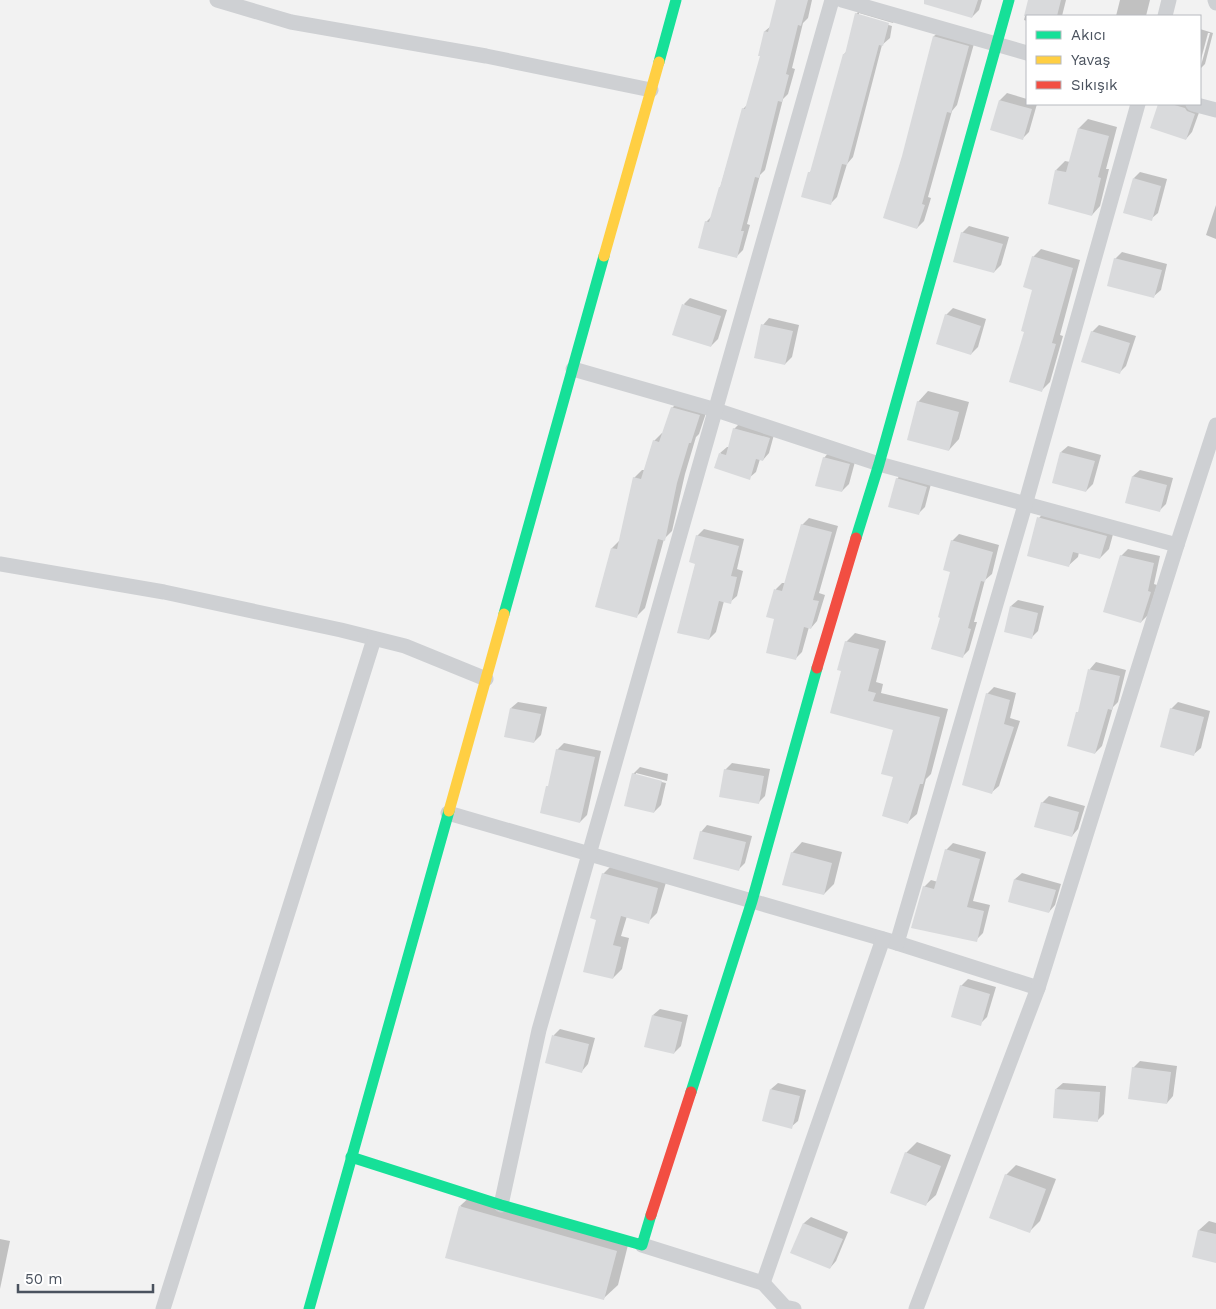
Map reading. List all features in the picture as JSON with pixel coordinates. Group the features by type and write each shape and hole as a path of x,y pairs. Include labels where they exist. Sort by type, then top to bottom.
{"street":[{"path":"217,0 291,22 486,56 651,90"},
{"path":"309,1309 676,0"},
{"path":"501,1205 539,1030 832,0"},
{"path":"842,0 1026,53"},
{"path":"642,1245 752,901 804,712 879,464 1008,0"},
{"path":"1164,15 1170,0"},
{"path":"764,1283 890,941 1025,505 1138,105"},
{"path":"1197,105 1216,110"},
{"path":"573,369 716,410 879,464 1176,545"},
{"path":"916,1309 1038,988 1176,545 1216,425"},
{"path":"0,564 164,592 405,646 486,679"},
{"path":"163,1309 374,639"},
{"path":"448,813 890,941 1038,988"},
{"path":"351,1157 501,1205 642,1245 764,1283 786,1307 794,1309"}],"building":[{"path":"776,0 808,0 801,26 798,25 786,74 789,75 782,102 778,101 759,178 755,177 741,231 744,231 737,258 698,248 705,221 709,222 720,187 742,108 745,109 760,56 758,56 764,31 768,32"},
{"path":"924,0 978,0 972,18 924,4"},
{"path":"1028,0 1061,0 1057,15 1024,16"},
{"path":"855,13 889,23 883,46 879,45 847,165 842,164 831,205 801,197 808,172 810,172 843,54 845,54"},
{"path":"933,36 969,46 951,113 947,112 922,204 925,205 917,229 883,218 902,156"},
{"path":"999,100 1032,109 1023,140 990,130"},
{"path":"1158,105 1174,105 1195,114 1186,140 1150,128"},
{"path":"1078,128 1109,136 1098,177 1101,178 1092,216 1048,204 1055,170 1066,172"},
{"path":"1133,178 1161,186 1152,221 1123,213"},
{"path":"961,232 1003,244 994,273 953,262"},
{"path":"1032,256 1073,268 1052,343 1056,344 1042,392 1009,382 1024,332 1021,331 1032,290 1023,287"},
{"path":"1114,258 1162,270 1154,298 1107,286"},
{"path":"682,304 721,316 711,347 672,335"},
{"path":"945,314 981,326 971,355 936,344"},
{"path":"761,324 793,331 785,365 754,358"},
{"path":"1091,331 1130,343 1120,374 1081,362"},
{"path":"917,401 959,412 949,451 907,440"},
{"path":"671,407 700,415 677,483 665,541 658,539 637,618 595,607 611,548 617,549 633,477 641,479 653,440 659,442"},
{"path":"733,428 770,438 763,461 756,459 750,480 714,468 719,453 726,455"},
{"path":"1060,452 1095,461 1086,492 1052,483"},
{"path":"823,457 850,464 842,492 815,486"},
{"path":"1132,476 1167,485 1160,512 1125,503"},
{"path":"896,478 927,487 919,515 888,507"},
{"path":"1037,517 1107,536 1100,559 1073,552 1069,567 1027,556"},
{"path":"801,524 832,532 813,600 819,601 811,629 804,627 796,660 766,653 774,619 766,617 774,589 782,591"},
{"path":"696,535 739,546 731,576 737,577 731,604 719,601 709,640 677,633 695,564 689,562"},
{"path":"951,540 993,552 985,582 981,581 968,628 971,629 963,658 931,649 950,572 943,570"},
{"path":"1120,555 1154,563 1148,591 1151,592 1141,623 1103,612"},
{"path":"1010,606 1038,613 1032,639 1004,632"},
{"path":"845,641 879,649 868,691 876,693 873,701 940,717 923,784 920,784 908,824 882,816 893,777 881,774 893,730 830,713 841,671 837,670"},
{"path":"1088,669 1120,676 1112,710 1108,709 1095,754 1067,746 1076,712 1078,712"},
{"path":"986,693 1010,700 1004,724 1014,727 992,794 962,785"},
{"path":"510,708 541,714 534,743 504,737"},
{"path":"1170,708 1204,717 1194,756 1160,747"},
{"path":"556,749 595,757 580,823 540,813"},
{"path":"724,769 764,776 759,804 719,797"},
{"path":"632,773 662,781 654,813 624,806"},
{"path":"1041,802 1079,812 1072,837 1034,827"},
{"path":"700,831 746,842 739,871 693,859"},
{"path":"945,849 980,859 967,907 984,911 977,942 911,928 923,886 934,889"},
{"path":"791,852 832,863 824,895 782,885"},
{"path":"602,873 658,888 649,924 621,916 613,945 621,947 613,979 583,972 596,920 590,918"},
{"path":"1014,879 1056,890 1049,913 1008,902"},
{"path":"960,985 990,994 981,1026 951,1017"},
{"path":"652,1015 682,1022 674,1054 644,1047"},
{"path":"552,1035 589,1044 582,1073 545,1063"},
{"path":"1132,1067 1171,1072 1167,1104 1128,1099"},
{"path":"770,1089 800,1096 792,1129 762,1121"},
{"path":"1055,1089 1100,1092 1098,1122 1053,1118"},
{"path":"905,1152 941,1166 926,1206 890,1193"},
{"path":"1005,1174 1046,1189 1030,1233 989,1218"},
{"path":"459,1206 617,1251 604,1300 445,1258"},
{"path":"803,1223 843,1239 830,1269 790,1253"},
{"path":"1198,1230 1216,1234 1216,1263 1192,1257"}],"traffic: fast":[{"path":"659,62 676,0"},
{"path":"856,538 879,464 1009,0"},
{"path":"504,614 604,256"},
{"path":"691,1092 752,901 817,668"},
{"path":"309,1309 449,811"},
{"path":"351,1157 501,1205 642,1245 651,1215"}],"traffic: slow":[{"path":"604,256 659,62"},
{"path":"449,811 504,614"}],"traffic: jam":[{"path":"817,668 856,538"},
{"path":"651,1215 691,1092"}]}
